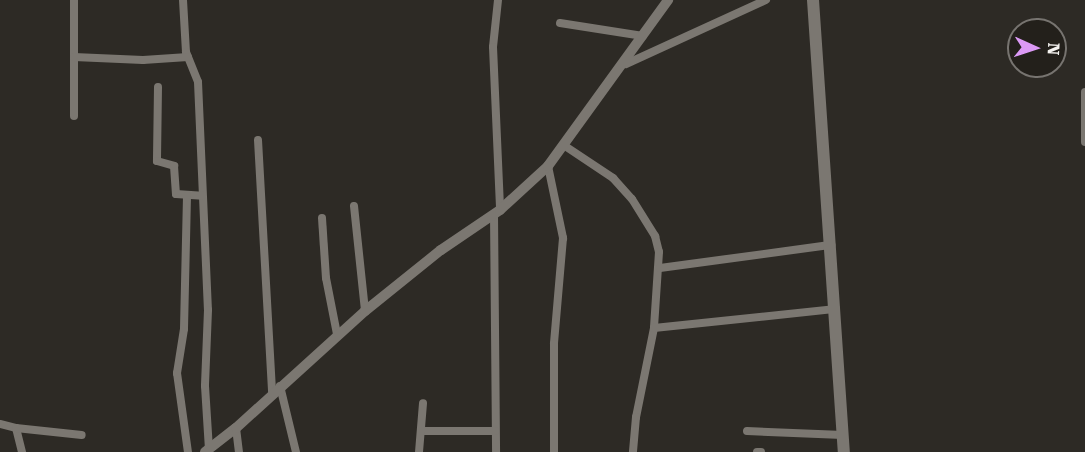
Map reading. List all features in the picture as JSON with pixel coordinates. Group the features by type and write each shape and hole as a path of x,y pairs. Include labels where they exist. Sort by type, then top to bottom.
{"main road":[{"path":"813,0 836,309 844,452"}],"street":[{"path":"74,0 75,116"},
{"path":"183,0 188,57 198,82 208,310 205,386 207,451"},
{"path":"495,452 497,212 493,47 498,0"},
{"path":"207,451 236,428 364,311 497,212 548,166 626,64 668,0"},
{"path":"626,64 766,0"},
{"path":"560,23 643,36"},
{"path":"74,57 143,60 188,57"},
{"path":"158,87 157,159 174,166 176,194 202,196"},
{"path":"1085,92 1085,142"},
{"path":"258,140 276,390 296,452"},
{"path":"565,146 613,178 632,199 654,236 660,268 654,328 636,417 633,452"},
{"path":"548,166 563,238 554,344 554,452"},
{"path":"187,196 184,329 177,373 188,452"},
{"path":"354,206 364,311"},
{"path":"322,218 326,278 337,334"},
{"path":"660,268 831,245"},
{"path":"654,328 836,309"},
{"path":"419,452 423,403"},
{"path":"0,424 16,428 82,435"},
{"path":"16,428 22,452"},
{"path":"236,428 239,452"},
{"path":"421,431 495,431"},
{"path":"747,431 843,435"}]}
